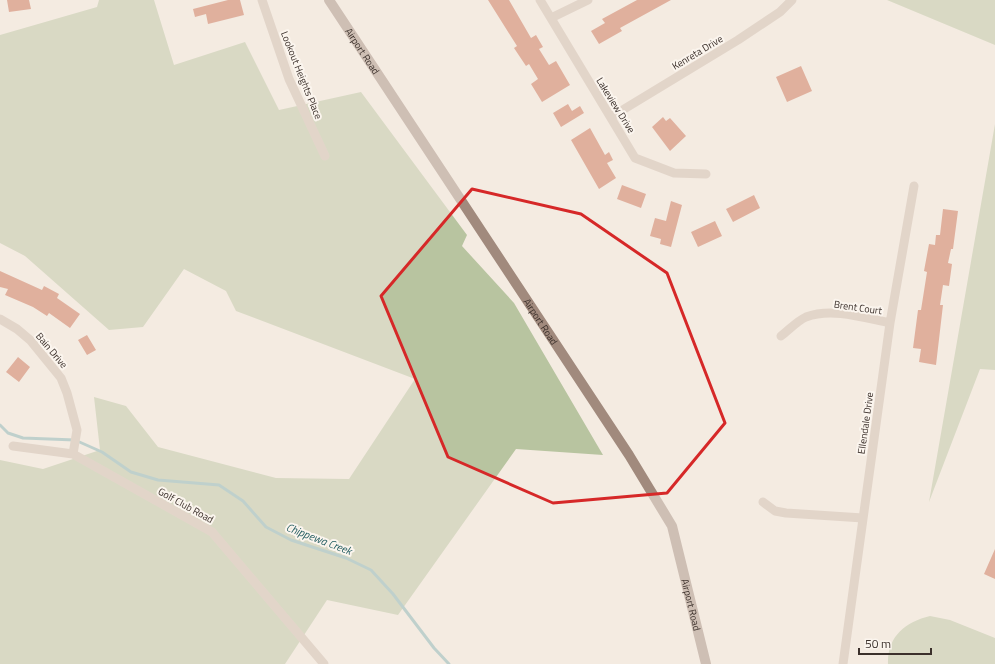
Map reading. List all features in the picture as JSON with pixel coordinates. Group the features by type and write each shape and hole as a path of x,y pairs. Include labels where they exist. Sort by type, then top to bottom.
{"main road":[{"name":"Airport Road","path":"329,0 629,455 672,526 706,664"}],"street":[{"name":"Lookout Heights Place","path":"262,0 289,79 325,156"},
{"name":"Lakeview Drive","path":"540,0 635,158 674,174 706,174"},
{"path":"551,18 588,0"},
{"name":"Kenreta Drive","path":"611,118 738,40 780,12 792,0"},
{"name":"Ellendale Drive","path":"843,664 890,323 914,186"},
{"name":"Brent Court","path":"781,336 806,317 822,314 837,313 890,323"},
{"name":"Bain Drive","path":"0,319 17,329 30,340 56,372 67,393 77,430 74,450"},
{"name":"Golf Club Road","path":"13,446 74,450 212,532 324,664"},
{"path":"763,502 775,511 786,513 863,518"}],"highlighted area":[{"path":"472,189 581,214 667,273 725,423 667,493 553,503 448,457 381,296"}],"green space":[{"path":"99,0 154,0 174,65 245,42 279,110 361,92 467,235 462,246 514,303 603,455 516,449 398,615 327,600 285,664 0,664 0,460 43,469 100,450 94,397 126,406 158,447 276,478 349,479 415,379 236,311 226,291 184,269 143,327 109,330 25,256 0,243 0,35 97,7"},
{"path":"887,0 995,0 995,45"},
{"path":"995,124 995,370 980,369 929,502"},
{"path":"930,616 950,620 995,638 995,664 888,664 888,654 894,639 899,632 913,622"}],"building":[{"path":"7,0 29,0 31,9 9,12"},
{"path":"228,0 240,0 244,15 208,24 206,14 195,17 193,9"},
{"path":"488,0 509,0 531,38 536,35 543,47 539,49 549,65 556,61 570,85 542,102 531,84 538,79 529,64 526,66 514,48 517,46"},
{"path":"637,0 671,0 620,28 622,31 599,44 591,31 605,23 602,19"},
{"path":"801,66 812,91 787,102 776,77"},
{"path":"568,104 572,111 580,106 584,113 561,127 553,113"},
{"path":"663,117 666,121 670,118 686,136 670,151 652,127"},
{"path":"590,128 605,155 609,152 613,160 607,163 616,178 599,189 571,140"},
{"path":"622,185 646,194 641,208 617,199"},
{"path":"754,195 760,208 733,222 726,209"},
{"path":"671,201 682,205 671,247 660,244 661,239 650,236 655,218 666,221"},
{"path":"943,209 958,211 953,249 951,249 948,263 952,264 949,286 943,285 940,305 943,305 936,365 919,362 921,349 913,348 918,310 921,310 927,272 924,271 929,244 935,245 936,235 940,235"},
{"path":"715,221 722,236 698,247 691,232"},
{"path":"0,271 42,290 44,286 59,294 57,298 80,314 70,328 49,313 47,316 33,307 5,295 8,289 0,287"},
{"path":"87,335 96,350 87,355 78,340"},
{"path":"18,357 30,367 19,382 6,372"},
{"path":"995,549 995,579 984,574"}],"waterway":[{"name":"Chippewa Creek","path":"0,425 8,433 23,438 75,440 102,452 131,472 158,480 219,485 243,501 266,527 291,540 346,558 371,570 393,594 434,648 449,664"}]}
